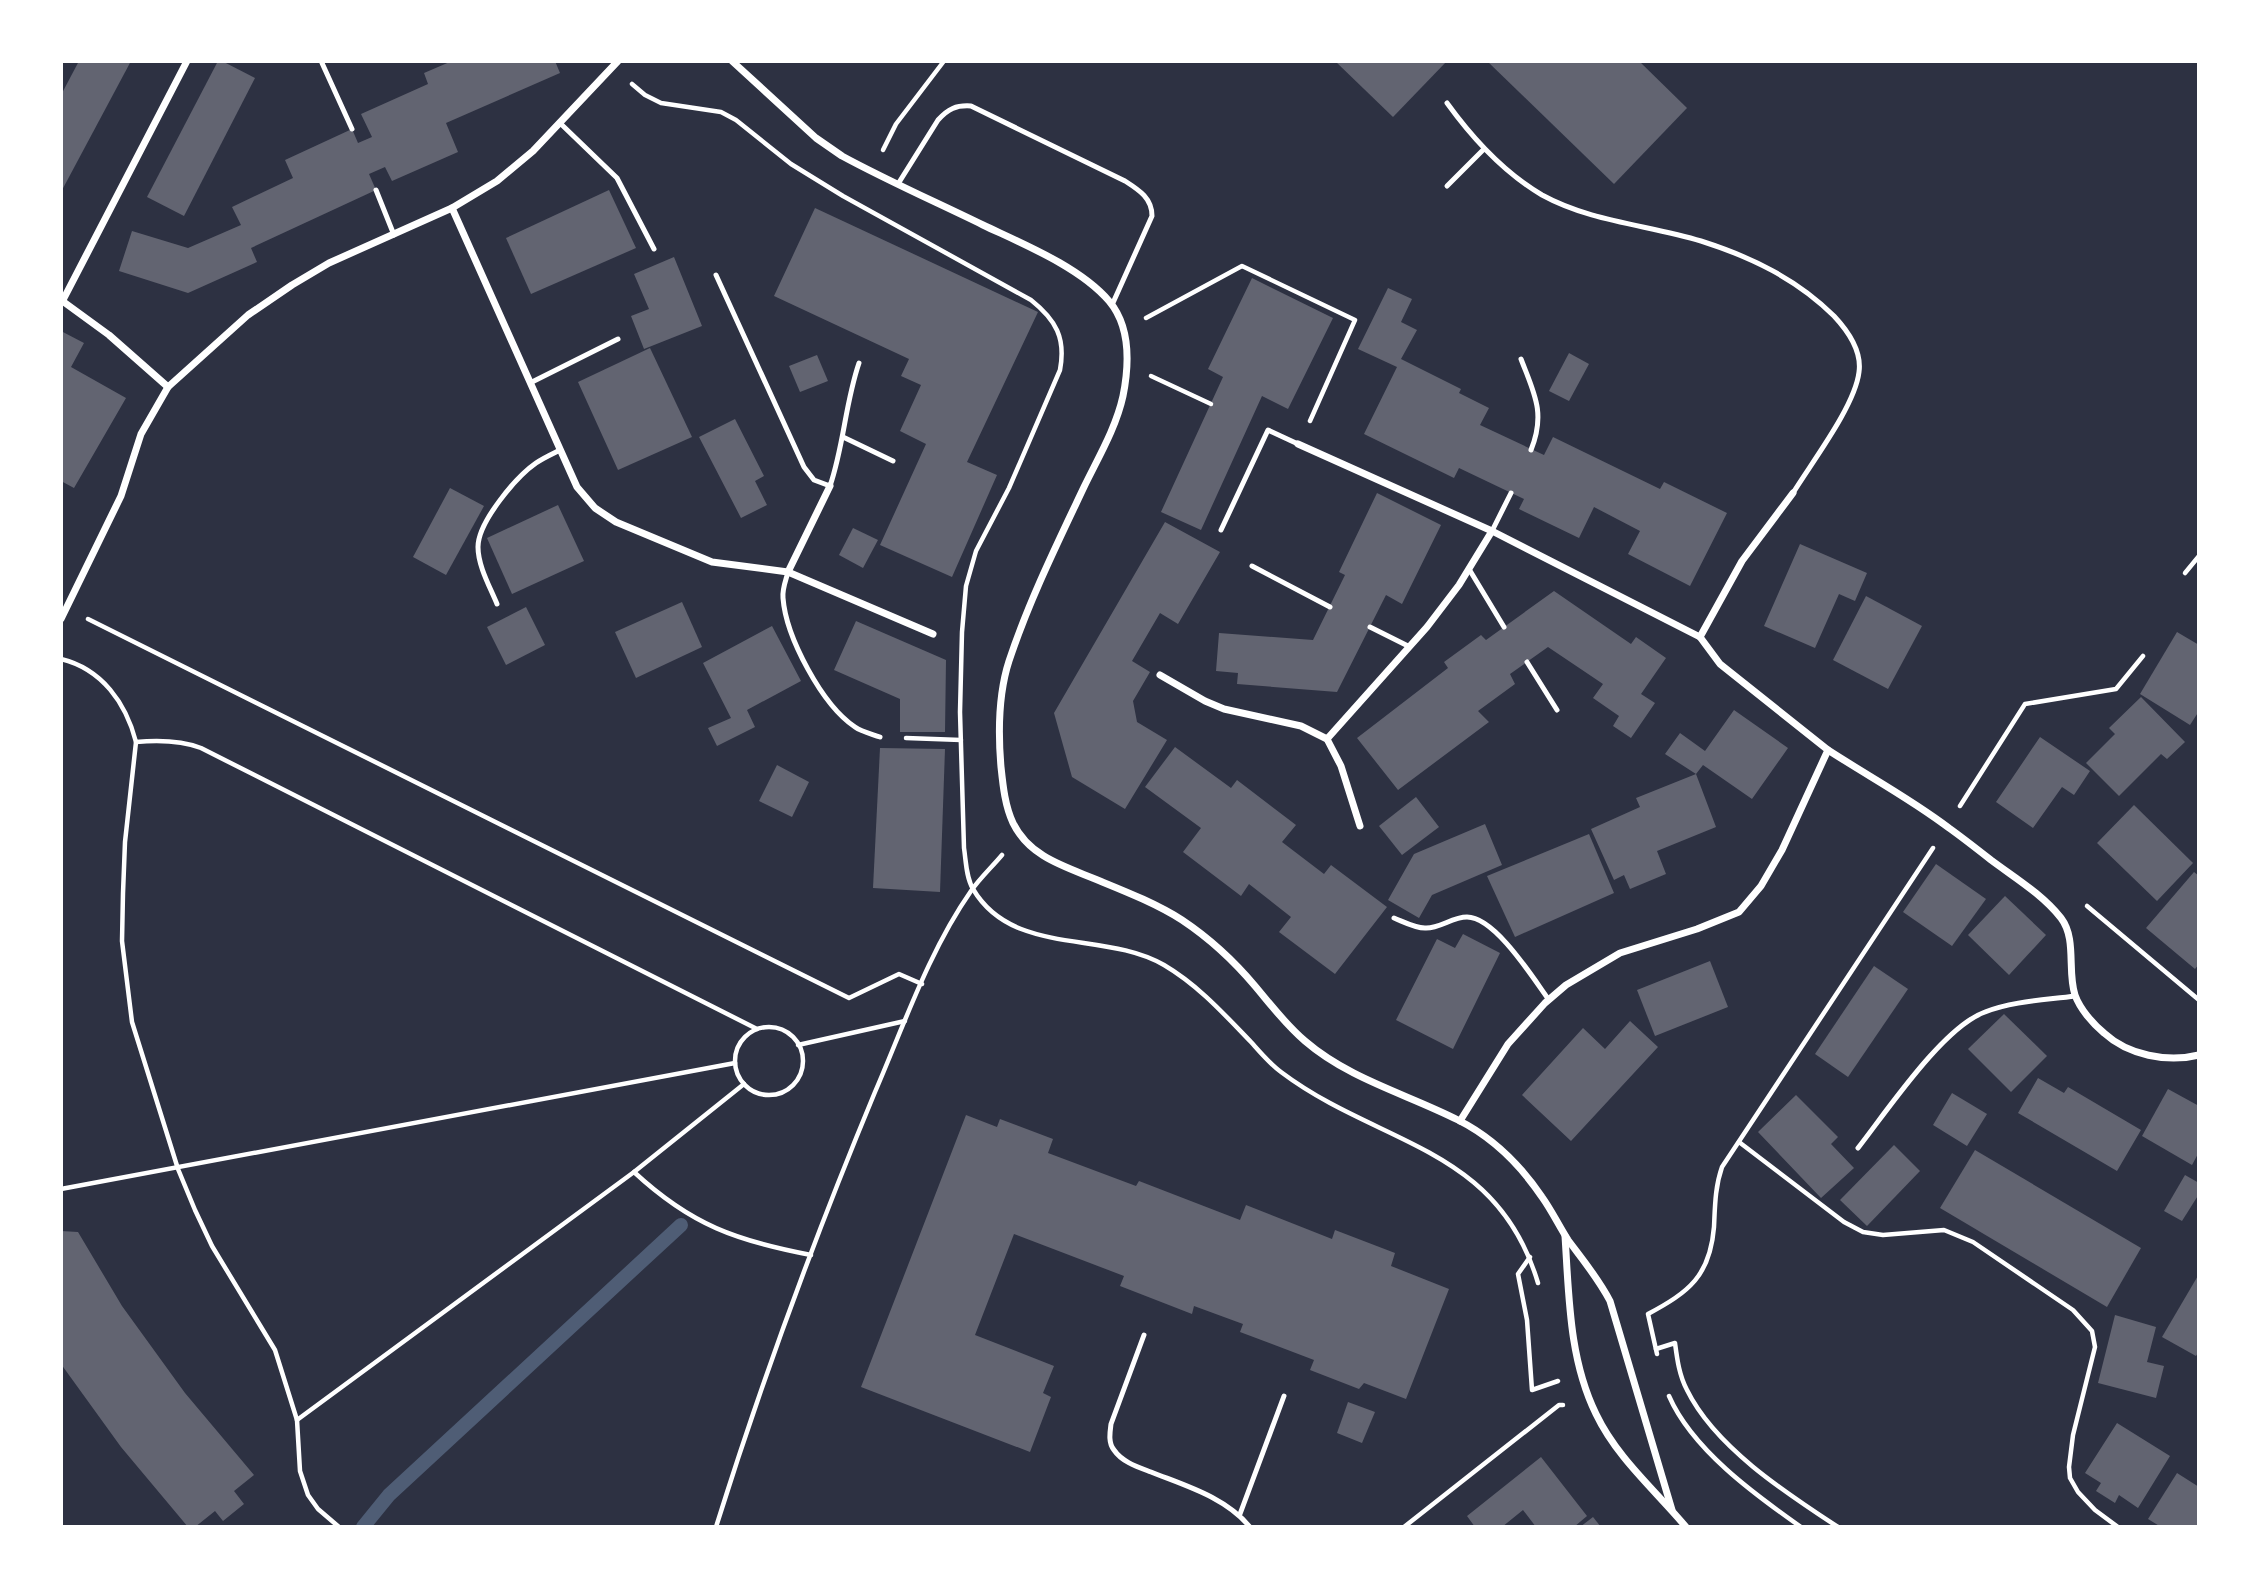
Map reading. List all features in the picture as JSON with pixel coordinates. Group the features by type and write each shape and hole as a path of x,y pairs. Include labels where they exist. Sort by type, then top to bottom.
{"street":[{"path":"168,387 109,335 62,300 187,61"},
{"path":"732,61 816,138 872,172 1035,250 1085,281 1112,305 1123,330 1128,365 1122,400 1109,435 1033,599 1008,665 1001,699 999,746 1004,793 1011,820 1034,851 1060,866 1101,881 1181,919 1212,942 1305,1042 1348,1070 1461,1121 1491,1141 1518,1167 1542,1196 1565,1236 1600,1282 1609,1301 1672,1510"},
{"path":"61,619 121,496 141,434 168,387 213,345 259,308 329,263 452,208 497,181 561,124 616,65"},
{"path":"452,208 577,487 594,508 616,522 712,562 789,572 933,634"},
{"path":"1298,444 1492,531 1700,637 1720,664 1828,750 1947,826 2039,895 2063,920 2070,945 2071,978 2075,996 2093,1022 2116,1043 2133,1051 2168,1058 2199,1055"},
{"path":"789,572 830,486"},
{"path":"1700,637 1742,561 1793,493"},
{"path":"1326,738 1409,647 1469,569 1492,531"},
{"path":"1160,675 1224,709 1301,726 1326,738 1341,766 1360,825"},
{"path":"1461,1121 1508,1044 1549,1000 1575,979 1620,953 1697,929 1739,912 1760,886 1782,850 1828,750"},
{"path":"1565,1236 1573,1336 1593,1407 1615,1445 1639,1476 1686,1527"}],"lane":[{"path":"322,63 352,129"},
{"path":"1447,103 1470,136 1522,181 1543,195 1622,223 1700,241 1750,259 1777,272 1817,300 1847,330 1857,351 1860,370 1853,396 1793,493"},
{"path":"898,184 938,120 947,111 959,106 971,106 1125,181 1147,199 1152,208 1152,216 1112,305"},
{"path":"561,124 617,178 654,249"},
{"path":"1447,186 1484,149"},
{"path":"376,190 394,234"},
{"path":"716,275 804,467 814,480 830,486 840,456 848,401 859,363"},
{"path":"530,383 618,339"},
{"path":"1521,359 1537,400 1540,416 1538,433 1531,450"},
{"path":"1221,530 1268,430 1298,444"},
{"path":"843,437 893,461"},
{"path":"497,604 478,556 481,532 498,504 517,481 535,463 560,450"},
{"path":"1492,531 1511,493"},
{"path":"1252,566 1330,607"},
{"path":"1469,569 1504,627"},
{"path":"789,572 783,595 786,616 799,650 821,690 836,709 856,727 880,737"},
{"path":"1370,627 1409,647"},
{"path":"1527,662 1557,710"},
{"path":"1394,918 1427,929 1455,919 1469,917 1483,921 1508,946 1549,1000"},
{"path":"1858,1148 1948,1037 1970,1020 1998,1008 2075,996"},
{"path":"1144,1335 1111,1423 1113,1449 1127,1462 1219,1500 1240,1514 1250,1527"},
{"path":"1240,1514 1284,1396"}],"path":[{"path":"856,204 896,124 944,61"},
{"path":"616,65 645,95 661,103 720,112 736,120 791,164 856,204 1031,300 1048,313 1057,329 1063,352 1060,370 1009,488 976,551 966,586 962,632 961,740 964,848 972,888 996,916 1015,927 1040,935 1128,950 1163,964 1214,1003 1278,1071 1308,1092 1437,1157 1468,1176 1510,1222 1530,1256"},
{"path":"1123,330 1242,266 1355,320 1298,444"},
{"path":"1128,365 1210,404"},
{"path":"2186,573 2199,556"},
{"path":"65,608 849,998 899,974 922,984"},
{"path":"1658,1362 1648,1314 1679,1298 1693,1284 1704,1267 1711,1251 1716,1184 1722,1167 2025,704 2116,689 2143,656"},
{"path":"61,659 75,662 91,671 108,686 125,710 136,742 123,880 122,942 125,985 132,1022 144,1068 178,1169 212,1246 275,1350 297,1420 300,1471 309,1495 318,1509 337,1525"},
{"path":"880,737 961,740"},
{"path":"136,742 164,741 201,748 757,1029"},
{"path":"716,1527 811,1255 858,1134 937,948 972,888 1020,835"},
{"path":"799,1045 905,1021"},
{"path":"757,1029 781,1029 799,1045 803,1064 795,1082 779,1094 760,1094 744,1084 736,1070 738,1046 749,1033 757,1029"},
{"path":"61,1189 735,1063"},
{"path":"297,1420 634,1172 744,1084"},
{"path":"1739,1142 1844,1222 1863,1232 1883,1235 1944,1230 1973,1242 2073,1310 2092,1331 2095,1348 2073,1435 2070,1478 2078,1492 2095,1510 2118,1527"},
{"path":"634,1172 656,1193 680,1210 716,1229 758,1245 811,1255"},
{"path":"1668,1392 1684,1422 1715,1459 1755,1495 1801,1527"},
{"path":"1404,1527 1559,1405"}],"building":[{"path":"79,61 131,61 61,192 61,95"},
{"path":"218,61 255,78 184,216 147,197"},
{"path":"452,61 555,61 560,73 446,123 458,152 392,181 385,167 369,174 376,190 251,248 257,262 188,293 119,271 132,231 188,248 241,225 232,207 293,178 285,160 352,129 358,143 372,137 361,114 428,84 424,73"},
{"path":"1335,61 1447,61 1393,117"},
{"path":"1487,61 1639,61 1687,108 1614,184"},
{"path":"609,190 636,248 531,294 506,238"},
{"path":"815,208 1038,312 967,462 997,475 952,577 880,545 926,444 900,431 921,385 901,376 909,359 774,296"},
{"path":"674,257 702,326 644,349 631,316 649,309 634,274"},
{"path":"1252,278 1333,318 1288,409 1262,396 1201,530 1161,512 1223,377 1208,369"},
{"path":"1388,288 1412,299 1401,322 1417,330 1401,359 1461,389 1459,393 1489,408 1480,425 1544,455 1553,437 1660,489 1664,482 1727,513 1690,586 1628,554 1640,531 1594,507 1579,538 1519,509 1524,499 1459,468 1454,478 1364,434 1397,367 1358,349"},
{"path":"61,331 84,343 71,367 126,398 74,488 61,481"},
{"path":"650,348 692,437 618,470 578,382"},
{"path":"1569,353 1589,364 1569,401 1549,391"},
{"path":"817,355 828,381 800,392 789,366"},
{"path":"735,419 764,476 755,481 767,505 741,518 699,437"},
{"path":"450,488 484,506 446,575 413,557"},
{"path":"1377,493 1441,525 1402,604 1386,595 1337,692 1237,684 1238,673 1216,671 1219,633 1313,640 1345,575 1339,572"},
{"path":"558,505 584,561 512,594 487,538"},
{"path":"1165,522 1220,552 1178,624 1160,613 1132,661 1150,672 1133,701 1137,722 1167,740 1125,809 1072,777 1054,713"},
{"path":"853,528 878,540 863,568 839,555"},
{"path":"1800,544 1867,573 1855,601 1839,594 1815,648 1764,626"},
{"path":"1554,591 1631,644 1636,637 1666,658 1641,694 1655,703 1631,738 1613,726 1619,716 1593,698 1603,684 1548,647 1510,674 1515,684 1478,711 1489,722 1398,790 1357,738 1448,668 1444,662 1481,635 1486,640"},
{"path":"1866,596 1922,626 1888,689 1833,660"},
{"path":"682,602 702,647 636,678 615,632"},
{"path":"526,607 545,645 506,665 487,627"},
{"path":"856,621 946,660 945,732 900,732 900,699 834,670"},
{"path":"772,626 801,681 747,710 755,727 717,746 708,728 731,718 703,663"},
{"path":"2177,632 2199,645 2199,711 2190,725 2140,694"},
{"path":"2141,697 2185,742 2167,759 2161,754 2119,796 2086,763 2115,734 2109,728"},
{"path":"1734,710 1788,748 1752,799 1703,765 1696,774 1665,754 1680,733 1705,751"},
{"path":"2040,737 2090,771 2074,795 2062,787 2033,828 1996,802"},
{"path":"1175,747 1231,788 1237,780 1296,825 1282,842 1324,874 1331,865 1387,907 1335,974 1279,932 1291,917 1249,884 1241,896 1183,852 1201,828 1145,787"},
{"path":"880,748 945,749 940,892 873,888"},
{"path":"777,765 809,782 792,817 759,801"},
{"path":"1696,774 1716,827 1657,851 1666,874 1630,889 1624,875 1614,880 1591,829 1640,807 1636,798"},
{"path":"1416,797 1439,827 1402,855 1379,826"},
{"path":"2134,805 2193,863 2157,901 2097,843"},
{"path":"1485,824 1502,865 1432,895 1419,918 1388,900 1414,854"},
{"path":"1589,834 1614,893 1515,937 1487,876"},
{"path":"1936,864 1986,899 1952,946 1903,912"},
{"path":"2194,872 2199,876 2199,964 2195,969 2146,928"},
{"path":"2005,896 2046,935 2009,975 1968,935"},
{"path":"1463,934 1500,953 1453,1049 1396,1020 1437,939 1455,948"},
{"path":"1710,961 1728,1007 1655,1036 1637,990"},
{"path":"1874,966 1908,989 1848,1077 1815,1054"},
{"path":"2004,1014 2047,1056 2011,1092 1968,1049"},
{"path":"1630,1021 1658,1047 1571,1141 1522,1095 1583,1028 1605,1049"},
{"path":"2038,1078 2064,1093 2068,1087 2141,1130 2117,1171 2018,1113"},
{"path":"2168,1089 2199,1106 2199,1152 2192,1165 2142,1136"},
{"path":"1952,1093 1987,1114 1967,1146 1933,1125"},
{"path":"1796,1095 1838,1137 1831,1144 1854,1168 1821,1198 1758,1132"},
{"path":"966,1115 997,1127 1000,1119 1053,1139 1048,1153 1136,1186 1139,1181 1240,1220 1246,1205 1332,1239 1335,1230 1395,1253 1391,1266 1449,1289 1406,1399 1364,1383 1359,1389 1310,1370 1314,1360 1240,1332 1243,1324 1194,1306 1192,1314 1120,1286 1124,1276 1014,1234 975,1335 1054,1366 1043,1393 1051,1397 1030,1452 861,1387"},
{"path":"1894,1145 1920,1171 1867,1226 1840,1200"},
{"path":"1975,1150 2141,1248 2107,1307 1940,1208"},
{"path":"2185,1175 2199,1183 2199,1194 2182,1221 2164,1211"},
{"path":"61,1231 78,1232 122,1306 185,1393 254,1475 234,1491 244,1504 223,1521 215,1511 195,1527 188,1527 121,1447 61,1364"},
{"path":"2199,1274 2199,1351 2196,1356 2162,1337"},
{"path":"2115,1315 2156,1327 2147,1362 2164,1366 2156,1398 2098,1383"},
{"path":"1348,1402 1375,1412 1362,1443 1337,1433"},
{"path":"2117,1423 2170,1456 2138,1508 2119,1495 2115,1503 2096,1491 2101,1483 2085,1473"},
{"path":"1541,1457 1587,1516 1574,1527 1536,1527 1523,1510 1502,1527 1475,1527 1467,1516"},
{"path":"2177,1473 2199,1487 2199,1527 2161,1527 2148,1519"},
{"path":"1593,1517 1601,1527 1580,1527"}],"waterway":[{"path":"363,1527 389,1495 681,1225"}]}
